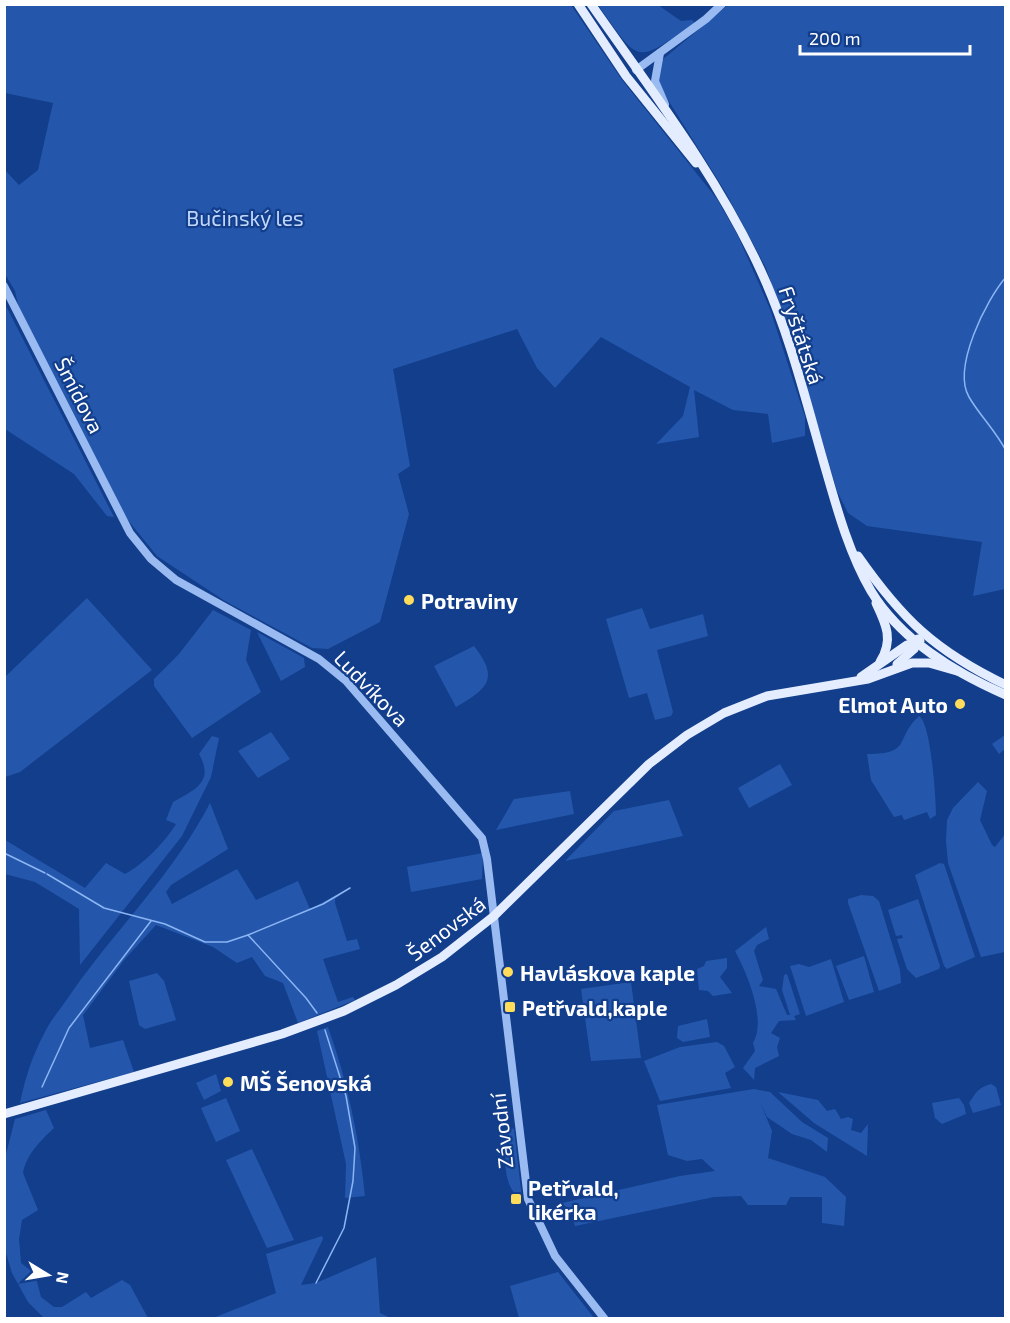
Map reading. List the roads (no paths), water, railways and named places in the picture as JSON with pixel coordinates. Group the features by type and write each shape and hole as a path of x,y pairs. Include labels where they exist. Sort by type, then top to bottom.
{"main road":[{"name":"Fryštátská","path":"578,4 637,89 721,196"},
{"name":"Fryštátská","path":"591,4 672,119 721,196 761,270 798,377 832,492 851,546"},
{"path":"851,546 889,637 888,648 878,666"},
{"path":"851,546 891,602 916,627 942,650 967,666 1005,685"},
{"path":"872,592 918,641 957,671 1005,695"},
{"path":"890,669 912,652 918,641 916,627"},
{"path":"918,641 942,650"},
{"path":"853,680 918,641"},
{"path":"890,669 921,662 957,671"},
{"name":"Šenovská","path":"4,1114 237,1048 327,1018 415,974 494,916 649,764 687,735 724,713 767,696 871,678 890,669"}],"street":[{"path":"636,70 722,4"},
{"path":"660,53 655,81 672,119"},
{"path":"613,56 636,70"},
{"path":"636,70 637,89"},
{"name":"Šmídova","path":"4,286 124,520"},
{"name":"Ludvíkova","path":"124,520 139,545 165,572 319,659 346,681 471,824 485,846 494,916"},
{"name":"Závodní","path":"494,916 528,1199 555,1256 604,1318"}],"waterway":[{"path":"1006,277 981,317 968,352 965,369 965,384 969,397 1006,451"},
{"path":"4,853 45,873"},
{"path":"47,874 104,908 165,924 205,942 227,942 248,935 317,1013"},
{"path":"248,935 323,904 350,888"},
{"path":"42,1087 69,1028 151,921"},
{"path":"316,1283 344,1228 353,1181 355,1148 346,1096 325,1030"}],"place":[{"name":"Potraviny","path":"409,600"},
{"name":"Elmot Auto","path":"960,704"},
{"name":"Havláskova kaple","path":"508,972"},
{"name":"Petřvald,kaple","path":"510,1007"},
{"name":"MŠ Šenovská","path":"228,1082"},
{"name":"Petřvald, likérka","path":"516,1199"}],"park label":[{"name":"Bučinský les","path":"245,217"}]}
